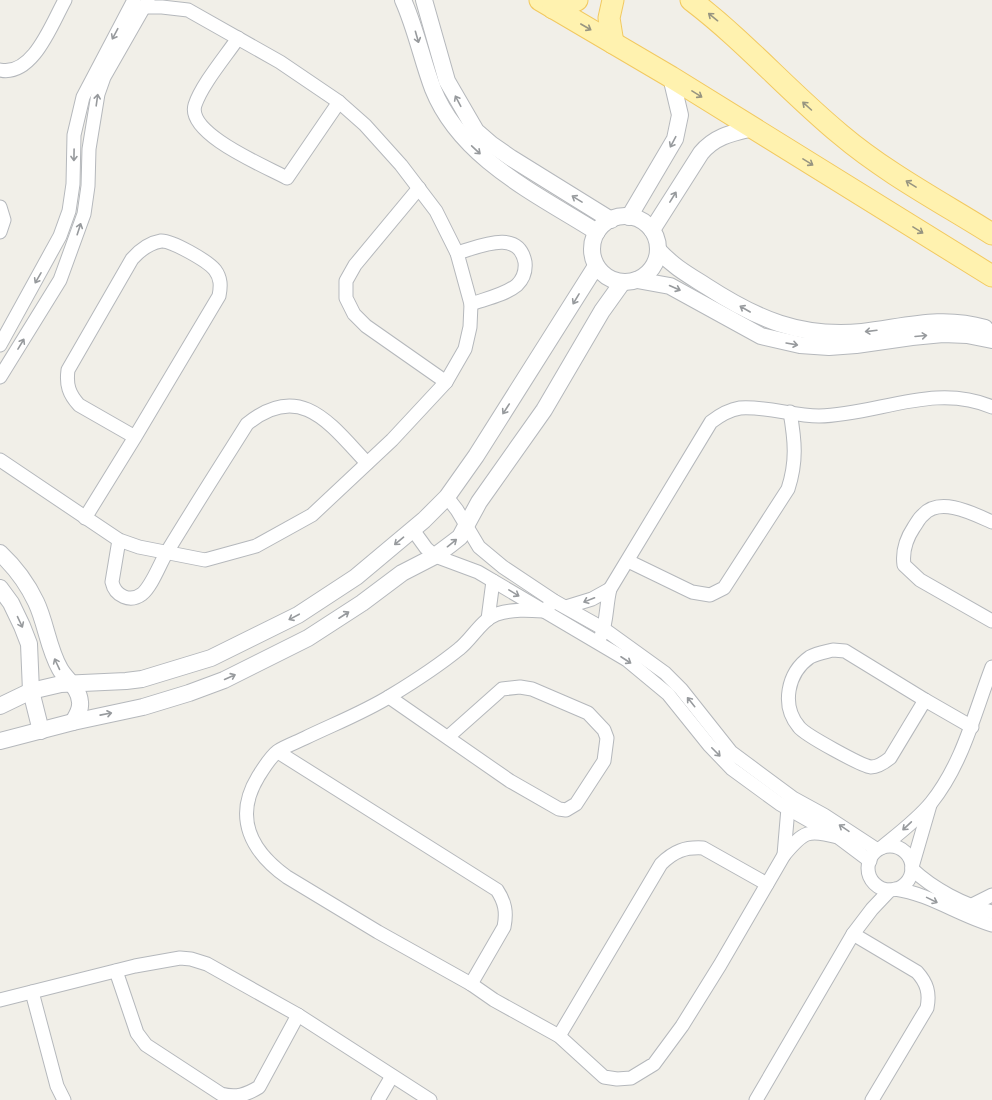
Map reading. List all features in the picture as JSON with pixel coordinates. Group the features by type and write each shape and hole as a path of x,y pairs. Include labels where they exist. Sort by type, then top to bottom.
{"main road":[{"path":"547,4 566,5 577,0"},
{"path":"612,42 609,22 614,0"},
{"path":"691,0 757,55 797,97 842,136 891,171 992,234"},
{"path":"547,4 671,77 992,276"}],"street":[{"path":"0,70 16,69 28,62 64,0"},
{"path":"403,0 413,24 433,90 458,131 473,148 492,164 597,232"},
{"path":"424,0 447,81 476,131 511,158 611,220"},
{"path":"0,460 119,540 139,548 205,560 256,546 312,515 392,440 446,382 465,349 470,327 472,304 457,253 436,211 401,165 365,125 339,102 280,62 185,5 142,2"},
{"path":"0,345 60,236 69,211 73,184 74,135 83,97 142,2"},
{"path":"0,377 60,280 84,214 88,186 89,149 98,94 104,77 142,2"},
{"path":"238,38 207,83 195,105 194,112 198,121 207,132 219,142 287,178 339,102"},
{"path":"629,216 677,133 680,115 671,77"},
{"path":"652,230 700,153 708,144 718,138 753,128"},
{"path":"419,188 355,265 346,281 346,298 354,314 366,326 446,382"},
{"path":"0,207 4,220 0,232"},
{"path":"0,741 73,722 144,707 189,693 249,668 308,638 362,603 397,576 435,556 456,540 466,527 479,502 544,410 602,311 630,281 650,271 654,265 658,250 658,243 652,230 644,222 629,216 611,220 597,232 592,249 596,266 607,277 630,281 670,286 761,336 800,345 829,347 943,334 967,335 992,340"},
{"path":"85,518 135,438 215,305 221,286 219,277 214,269 207,263 170,242 162,241 153,243 138,252 132,259 68,370 67,384 73,398 79,404 135,438"},
{"path":"457,253 499,241 514,245 524,257 524,273 515,286 472,304"},
{"path":"658,250 673,266 762,318 806,332 829,334 860,332 922,322 962,323 992,330"},
{"path":"0,706 31,691 72,684 142,679 212,658 298,616 356,577 413,530 447,498 476,456 596,266"},
{"path":"598,644 604,629 605,614 610,589 711,422 727,411 740,408 817,416 838,414 911,400 942,397 980,402 992,407"},
{"path":"119,540 112,582 113,588 128,598 137,597 144,593 166,554 247,424 260,413 276,407 293,406 309,409 324,418 367,463"},
{"path":"628,561 692,592 710,595 724,588 788,489 796,455 790,412"},
{"path":"447,498 457,510 479,547 503,567 554,601 604,629 665,673 681,689 731,752 767,780 790,803 824,814 876,853"},
{"path":"992,522 960,508 936,508 924,513 909,534 903,553 904,565 920,580 992,621"},
{"path":"413,530 426,548 435,556 478,572 627,660 668,694 709,745 732,769 790,803 838,836 876,853 893,846 904,851 908,855 912,868 929,883 972,905 992,912"},
{"path":"0,553 16,569 36,603 54,657 60,670 78,692 80,702 78,713 73,722"},
{"path":"478,572 490,556"},
{"path":"488,619 493,581"},
{"path":"0,588 11,603 29,644 31,691 42,731"},
{"path":"566,608 592,599 610,589"},
{"path":"554,601 544,611 518,609 496,614 488,619 460,648 423,676 389,697 278,752 261,771 250,790 246,814 247,828 259,852 287,877 378,932 471,984 494,1000 559,1036 604,1077 617,1079 630,1078 654,1064 682,1026 720,965 784,855 797,840 809,833 817,831 838,836"},
{"path":"925,700 890,758 872,767 856,762 800,729 793,719 789,708 788,696 793,677 802,664 811,657 833,650 845,651 972,727"},
{"path":"992,667 972,727 951,772 931,803 876,853 870,875 876,884 892,889 920,894 958,913 992,925"},
{"path":"389,697 510,781 552,807 566,810 581,798 604,761 607,738 604,730 588,713 532,689 520,687 502,690 448,737"},
{"path":"278,752 496,890 502,898 506,908 504,927 471,984"},
{"path":"784,855 790,803"},
{"path":"756,1100 852,934 872,909 892,889 900,887 908,880 931,803"},
{"path":"559,1036 661,864 669,856 680,850 691,847 703,848 767,884"},
{"path":"872,909 876,884"},
{"path":"972,905 992,895"},
{"path":"852,934 917,972 924,979 928,988 929,998 927,1008 872,1100"},
{"path":"0,1000 116,971 180,958 192,959 207,964 298,1015 430,1100"},
{"path":"116,971 138,1033 146,1045 221,1094 241,1096 259,1087 298,1015"},
{"path":"32,992 57,1086 64,1100"},
{"path":"378,1100 392,1076"}]}
